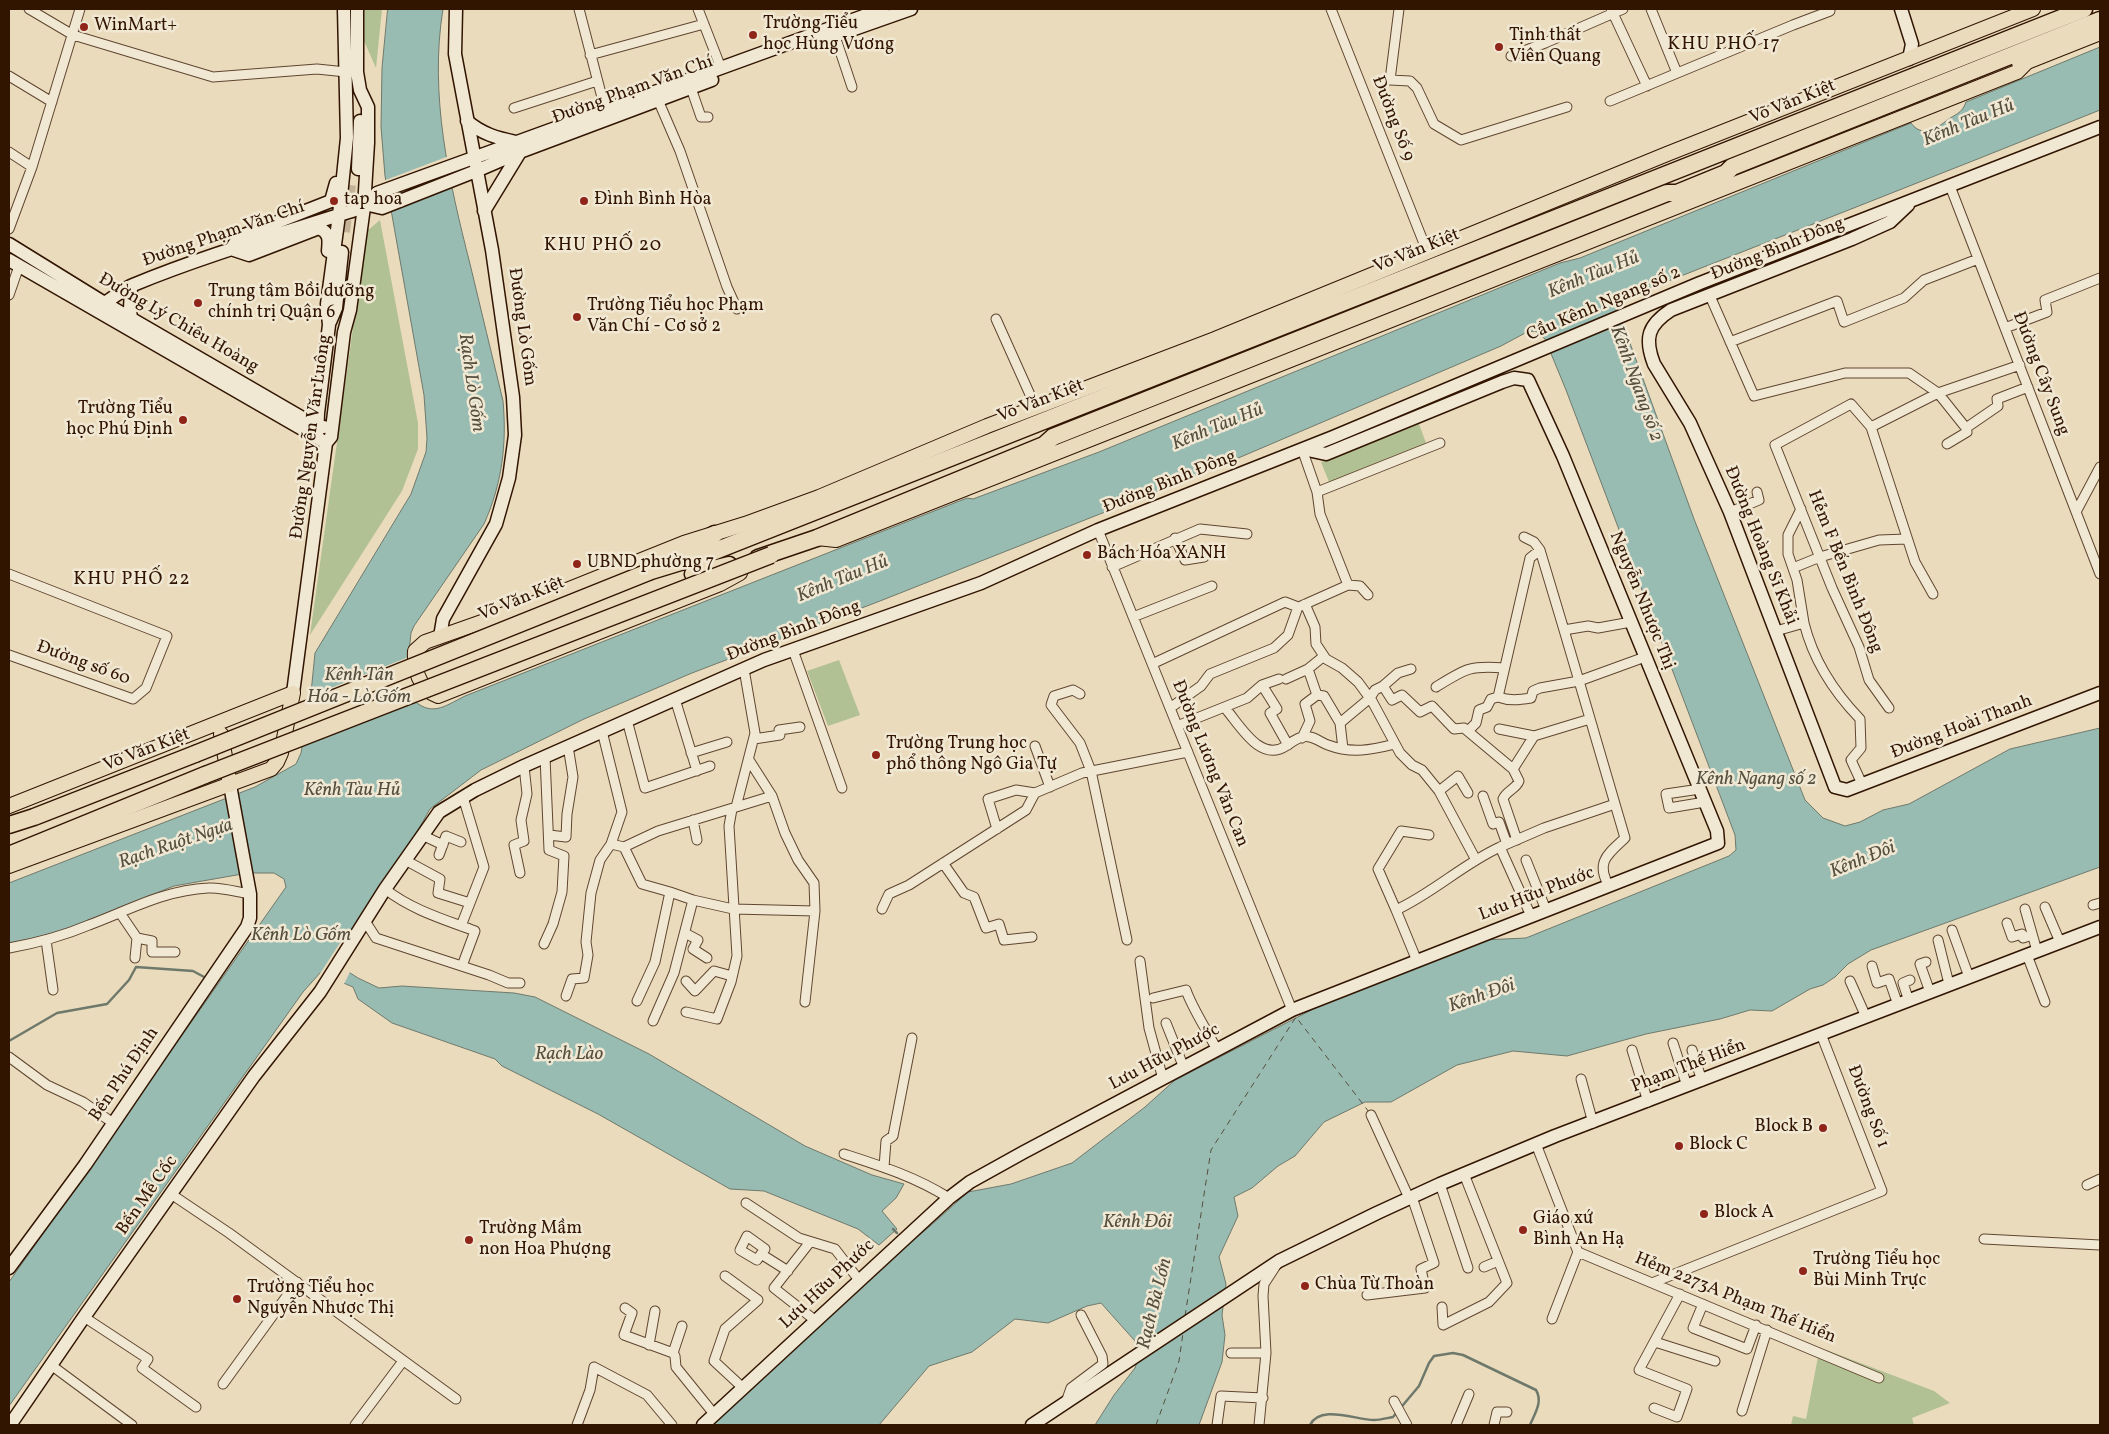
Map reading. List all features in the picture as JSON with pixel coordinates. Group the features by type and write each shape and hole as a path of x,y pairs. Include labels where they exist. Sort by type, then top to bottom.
{"highway":[{"name":"Võ Văn Kiệt","path":"9,855 200,766 651,571 710,553 846,500 2084,9"},
{"name":"Võ Văn Kiệt","path":"9,844 200,766 693,574 771,555 817,538 1044,445 1053,437 1667,193 1677,193 1726,173 1732,167 2100,20"},
{"path":"651,571 664,561 714,534"},
{"path":"200,766 771,555"},
{"name":"Võ Văn Kiệt","path":"9,824 200,766"}],"main road":[{"name":"Võ Văn Kiệt","path":"771,555 720,584 438,696 425,689 416,669 416,651 419,645 527,606 675,547 819,497 1036,408 1215,339 1667,154 2033,9"},
{"name":"Võ Văn Kiệt","path":"1726,173 1734,173 2014,64 2027,62 2100,33"},
{"name":"Võ Văn Kiệt","path":"817,538 836,540 1440,299 2017,72 2027,62"},
{"name":"Võ Văn Kiệt","path":"9,806 293,693"},
{"path":"9,866 231,789 271,769 278,762 281,752 293,693"},
{"path":"219,724 231,789"}],"street":[{"path":"29,9 73,35 213,77 317,69 346,72"},
{"path":"9,228 32,166 80,9"},
{"name":"Đường Nguyễn Văn Luông","path":"320,435 331,436 344,332 350,310 367,206 368,107 354,90 346,72 344,9"},
{"name":"Đường Nguyễn Văn Luông","path":"293,693 320,435 318,413 329,325 327,304 357,72 357,9"},
{"name":"Đường Lò Gốm","path":"440,637 443,618 496,524 504,500 513,458 515,435 513,398 494,266 455,54 456,9"},
{"path":"579,9 605,109"},
{"path":"698,9 722,72"},
{"name":"Đường Phạm Văn Chí","path":"367,206 377,193 460,162 518,147 691,88 722,72 883,9"},
{"name":"Đường Phạm Văn Chí","path":"94,308 106,304 131,286 231,249 367,206 382,208 476,171 518,147 605,109 835,36 911,9"},
{"name":"Đường Số 9","path":"1331,9 1422,241"},
{"path":"1399,9 1390,80 1410,81 1417,88 1434,124 1461,140 1567,107"},
{"path":"1511,56 1545,43 1612,11 1623,9"},
{"path":"1651,9 1677,73"},
{"path":"1901,9 1912,44 1909,58"},
{"path":"1612,11 1647,86"},
{"path":"1610,101 1793,25 1830,12"},
{"path":"590,56 704,24"},
{"path":"835,36 852,86"},
{"path":"1912,44 1928,51"},
{"path":"9,76 52,102"},
{"path":"514,108 597,81"},
{"path":"691,88 701,117 708,117"},
{"path":"354,90 350,103 354,185"},
{"path":"329,325 321,308 329,243 328,235 325,231 319,228 249,255 231,249 239,238 332,201 339,164 343,101 354,90"},
{"path":"658,100 680,151 702,218 737,309"},
{"path":"467,121 484,133 518,147 484,211"},
{"name":"Đường Bình Đông","path":"1891,209 2100,127"},
{"path":"9,152 32,166"},
{"name":"Đường Cây Sung","path":"1950,186 2100,574"},
{"name":"Đường Bình Đông","path":"1653,325 1658,318 1671,310 1710,296 1890,222 1912,201"},
{"name":"Cầu Kênh Ngang số 2","path":"1333,437 1700,283 1891,209"},
{"path":"329,325 336,308 348,232 342,308 344,332"},
{"path":"1417,257 1422,241 1436,249"},
{"name":"Đường Lý Chiêu Hoàng","path":"9,244 320,435"},
{"path":"1730,342 1837,301 1844,322 1904,298 1924,280 1978,259"},
{"path":"9,295 14,263"},
{"name":"Đường Lý Chiêu Hoàng","path":"14,263 94,308 159,348 320,435"},
{"path":"2005,328 2047,312 2045,300 2100,278"},
{"path":"131,286 131,318"},
{"path":"1710,296 1754,396 1845,372 1909,373 1938,393 1966,428 1967,432 1948,444"},
{"path":"996,318 1036,408"},
{"name":"Đường Hoàng Sĩ Khải","path":"1653,325 1650,332 1649,345 1654,364 1690,423 1730,512 1835,787"},
{"path":"1933,594 1915,562 1871,427 1938,393 2020,365"},
{"name":"Nguyễn Nhược Thị","path":"1302,449 1326,454 1502,382 1514,378 1528,380 1563,456 1700,789 1717,831 1718,843"},
{"path":"1966,428 1998,406 1997,399 2028,387"},
{"name":"Hẻm F Bến Bình Đông","path":"1871,427 1851,404 1775,445 1859,647 1869,680 1889,708"},
{"name":"Đường Bình Đông","path":"361,926 439,812 463,797 524,766 744,669 981,583 1098,530 1333,437"},
{"path":"1317,492 1440,443"},
{"path":"1302,449 1317,492 1320,514 1348,585"},
{"path":"2076,512 2100,467"},
{"path":"1730,512 1759,500 1757,492"},
{"path":"1801,509 1788,535 1788,554 1797,580 1809,644 1840,699 1860,720 1861,748 1851,760 1862,784"},
{"path":"1112,566 1200,529 1246,534"},
{"name":"Đường Lương Văn Can","path":"1098,530 1292,1010"},
{"path":"1524,537 1534,542 1540,550 1625,838 1612,850 1604,862 1602,874 1609,886"},
{"path":"1175,538 1185,560 1204,557"},
{"path":"1793,568 1820,557 1879,540 1907,538"},
{"path":"1498,697 1530,558 1540,550"},
{"name":"Đường số 60","path":"9,574 167,636 146,688 133,699 9,656"},
{"path":"1152,664 1286,602 1302,606 1348,585 1360,586 1368,595"},
{"path":"1133,617 1212,586"},
{"path":"1302,606 1315,627 1316,644 1324,656 1358,682 1370,698 1400,753 1412,765 1422,770 1439,791 1476,860"},
{"path":"1170,708 1201,686 1210,674 1274,648 1288,635 1302,606"},
{"path":"1564,630 1588,626 1598,628 1630,622"},
{"path":"1776,631 1804,623"},
{"path":"793,650 842,788"},
{"path":"1177,726 1247,698 1262,685 1308,669 1324,656"},
{"path":"1382,686 1392,700 1402,695 1420,712 1432,706 1454,729 1466,729 1476,723 1480,710 1488,707 1491,699 1498,697 1507,700 1531,698 1533,691 1540,688 1578,681 1645,657"},
{"path":"1436,687 1460,672 1478,666 1504,668"},
{"path":"686,1012 717,1019 737,956 729,826 754,739 744,669"},
{"path":"1308,669 1317,694"},
{"path":"1340,723 1370,698 1375,690 1398,673 1411,669"},
{"path":"1262,685 1276,709 1270,713 1288,745"},
{"path":"1080,694 1073,690 1054,696 1051,705 1080,743 1091,771 1127,940"},
{"name":"Đường Hoài Thanh","path":"1835,787 1847,790 2100,693"},
{"path":"1302,738 1310,721 1305,704 1317,694"},
{"path":"1317,694 1324,696 1340,723 1343,749"},
{"path":"676,699 697,771"},
{"path":"1225,708 1258,746 1272,751 1278,751 1297,738 1311,737 1327,745 1355,752 1369,751 1395,744"},
{"path":"1499,729 1534,736 1590,718"},
{"path":"627,720 645,788 710,766"},
{"path":"754,739 780,735 779,730 800,727"},
{"path":"1466,729 1513,769 1519,781 1517,786 1504,795 1503,799 1516,840"},
{"path":"566,996 572,979 584,978 588,955 586,942 591,893 600,860 611,844 622,812 602,731"},
{"path":"1513,769 1534,736"},
{"path":"691,753 727,742"},
{"path":"549,835 566,837 567,814 573,777 568,746"},
{"path":"1034,746 1050,786"},
{"path":"997,829 988,799 1016,790 1035,793 1091,771 1188,752"},
{"path":"544,944 553,924 562,892 564,856 549,850 545,756"},
{"path":"749,760 772,796 785,832 798,860 814,883 815,911 806,1002"},
{"path":"520,872 514,845 524,841 521,820 527,794 524,766"},
{"path":"1439,791 1458,776 1468,793"},
{"name":"Bến Phú Định","path":"9,1268 85,1165 248,927 250,894 231,789"},
{"path":"1700,789 1666,794 1669,808 1705,802"},
{"path":"882,909 889,894 908,885 1026,810 1035,793"},
{"path":"611,844 624,847 658,830 772,796"},
{"path":"1483,796 1493,824 1500,822 1504,846 1531,916"},
{"path":"461,926 484,867 463,797"},
{"path":"1396,910 1415,901 1476,860 1516,840 1544,828 1615,804"},
{"path":"693,820 697,840"},
{"path":"1417,961 1378,869 1401,831 1429,835"},
{"path":"422,835 442,845"},
{"path":"439,855 446,836 461,842"},
{"name":"Lưu Hữu Phước","path":"702,1425 949,1198 970,1182 1292,1010 1718,843"},
{"path":"624,847 642,884 693,900 733,909 815,911"},
{"path":"405,860 440,879 438,893 470,902"},
{"path":"1526,860 1546,910"},
{"path":"943,863 964,893 974,897 986,928 999,924 1004,940 1032,937"},
{"path":"9,948 46,940 176,891 211,887 250,894"},
{"path":"385,889 402,902 435,917 475,931 462,966"},
{"path":"637,1001 655,962 670,892"},
{"path":"653,1022 674,973 693,900"},
{"path":"2045,907 2060,942"},
{"path":"2025,909 2032,935 2032,953 2045,1002"},
{"path":"120,913 136,938 135,958"},
{"path":"2007,924 2012,937 2022,934 2023,938 2032,935"},
{"path":"361,926 376,938 508,983 520,983"},
{"name":"Bến Mễ Cốc","path":"12,1425 84,1317 254,1076 320,992 361,926"},
{"name":"Phạm Thế Hiển","path":"1279,1261 1411,1197 1536,1144 2100,927"},
{"path":"1952,930 1969,977"},
{"path":"684,933 698,940 693,949 707,958"},
{"path":"136,938 152,941 152,952 175,952"},
{"path":"46,940 53,990"},
{"path":"1938,940 1949,984"},
{"path":"1140,961 1149,1028 1163,1080"},
{"path":"1926,962 1920,964 1930,992"},
{"path":"1872,966 1878,983 1889,979 1903,1003"},
{"path":"686,981 695,990 714,971 732,976"},
{"path":"1850,980 1866,1017"},
{"path":"1903,1003 1903,983 1910,980"},
{"path":"1153,998 1186,990 1217,1050"},
{"path":"1166,1023 1184,1068"},
{"name":"Đường Số 1","path":"1652,1283 1882,1191 1821,1034"},
{"path":"884,1167 886,1141 893,1136 912,1038"},
{"path":"1673,1043 1688,1086"},
{"path":"1632,1050 1648,1102"},
{"path":"1692,1050 1702,1081"},
{"path":"9,1057 47,1085 83,1102 113,1124"},
{"path":"1581,1079 1594,1123"},
{"path":"1367,1295 1425,1288 1421,1269 1434,1263 1411,1197 1371,1115"},
{"path":"1536,1144 1578,1252 1552,1318"},
{"path":"844,1154 927,1184 949,1198"},
{"path":"1442,1307 1443,1325 1489,1302 1507,1282 1464,1174"},
{"path":"2087,1185 2100,1179"},
{"path":"1440,1184 1468,1268"},
{"path":"171,1194 229,1232 456,1399"},
{"path":"746,1203 799,1238 834,1249 859,1280"},
{"path":"1984,1239 2100,1245"},
{"path":"810,1242 774,1288 816,1321"},
{"name":"Hẻm 2273A Phạm Thế Hiển","path":"1578,1252 1879,1378"},
{"path":"762,1254 788,1271"},
{"path":"1041,1423 1066,1402 1095,1382 1279,1261"},
{"path":"1259,1425 1266,1353 1264,1284 1279,1261"},
{"path":"1484,1267 1498,1261"},
{"path":"725,1276 758,1300 725,1329 714,1362 742,1387"},
{"path":"223,1384 297,1282"},
{"path":"1654,1408 1677,1417 1687,1389 1639,1370 1656,1342 1680,1294"},
{"path":"1703,1304 1693,1328 1747,1349 1756,1325"},
{"path":"625,1308 632,1313 624,1335 673,1353"},
{"path":"649,1345 655,1311"},
{"path":"1066,1402 1071,1388 1103,1364 1102,1356 1081,1315"},
{"path":"84,1317 148,1359 142,1368 196,1407"},
{"path":"682,1326 673,1353 676,1367 714,1414"},
{"path":"1742,1411 1767,1330"},
{"path":"1656,1342 1715,1361"},
{"path":"1231,1353 1266,1353"},
{"path":"355,1425 403,1361"},
{"path":"51,1365 132,1425"},
{"path":"577,1425 590,1390 594,1368 647,1395 672,1425"},
{"path":"1456,1425 1469,1394"},
{"path":"1217,1425 1221,1396 1263,1398"},
{"path":"1394,1401 1407,1425"},
{"path":"1494,1425 1497,1412 1507,1412"}],"green space":[{"path":"362,9 382,9 376,68 361,34"},
{"path":"380,220 418,423 418,449 402,491 310,635 365,242 367,231"},
{"path":"1419,424 1426,443 1329,482 1321,462"},
{"path":"839,660 860,715 828,726 807,671"},
{"path":"1829,1351 1934,1391 1950,1403 1912,1418 1914,1425 1791,1425 1793,1416 1806,1419 1818,1357"}],"water":[{"path":"388,9 443,9 438,73 443,138 455,201 503,401 504,417 502,464 495,494 484,524 411,633 407,672 410,697 424,707 431,709 443,707 465,696 967,498 973,499 1099,452 1560,263 1580,258 1911,123 1919,130 1928,131 1960,111 1966,102 2100,47 2100,110 1615,302 1694,519 1805,800 1823,818 1845,826 1860,822 1883,810 1909,804 2010,749 2100,728 2100,867 1871,950 1848,964 1835,977 1823,985 1810,989 1772,1011 1750,1010 1720,1019 1646,1034 1567,1056 1513,1051 1457,1065 1391,1102 1365,1102 1324,1122 1295,1156 1278,1166 1252,1188 1234,1197 1238,1216 1219,1257 1226,1284 1222,1315 1225,1335 1222,1362 1199,1425 1095,1425 1114,1395 1135,1368 1138,1359 1135,1341 1101,1303 1087,1306 1048,1323 1015,1319 972,1352 929,1366 879,1425 712,1425 860,1285 968,1192 1011,1184 1072,1163 1145,1107 1175,1080 1323,1004 1482,940 1526,938 1729,856 1736,850 1735,835 1566,390 1545,339 1535,331 1527,332 1501,346 1196,476 692,673 584,719 481,770 430,809 392,875 333,962 358,978 379,988 402,986 514,993 535,997 649,1054 805,1146 872,1175 904,1184 896,1198 882,1211 897,1229 879,1245 858,1229 764,1191 730,1189 598,1114 502,1066 495,1059 392,1023 358,999 353,987 320,973 303,992 9,1406 9,1282 286,887 284,879 274,873 248,873 174,886 42,939 9,944 9,883 255,787 296,764 301,753 310,703 315,653 411,494 426,452 424,395 385,176 381,127 382,68"}],"pier":[{"path":"449,156 455,186 388,213 383,181"},
{"path":"411,656 409,684 412,696 299,747 308,697"},
{"path":"347,932 352,935 336,961 351,970 343,986 321,976 312,986"}],"waterway":[{"path":"9,1041 57,1013 107,1004 129,980 136,967 193,971 206,978"},
{"name":"Rạch Lào","path":"893,1229 897,1233"},
{"path":"1310,1425 1322,1415 1330,1414 1374,1420 1393,1417 1419,1386 1434,1356 1453,1353 1463,1355 1536,1390 1539,1399 1530,1425"}],"ferry route":[{"path":"1185,1316 1211,1150 1296,1017 1369,1112"},
{"path":"1156,1425 1179,1361 1183,1333"}],"tunnel":[{"path":"344,232 350,185"}],"place":[{"name":"WinMart+","path":"84,27"},
{"name":"Trường Tiểu học Hùng Vương","path":"753,35"},
{"name":"Tịnh thất Viên Quang","path":"1499,47"},
{"name":"tap hoa","path":"334,201"},
{"name":"Đình Bình Hòa","path":"584,201"},
{"name":"Trung tâm Bồi dưỡng chính trị Quận 6","path":"198,303"},
{"name":"Trường Tiểu học Phạm Văn Chí - Cơ sở 2","path":"577,317"},
{"name":"Trường Tiểu học Phú Định","path":"183,420"},
{"name":"Bách Hóa XANH","path":"1087,555"},
{"name":"UBND phường 7","path":"577,564"},
{"name":"Trường Trung học phổ thông Ngô Gia Tự","path":"876,755"},
{"name":"Block B","path":"1823,1128"},
{"name":"Block C","path":"1679,1146"},
{"name":"Block A","path":"1704,1214"},
{"name":"Giáo xứ Bình An Hạ","path":"1523,1230"},
{"name":"Trường Mầm non Hoa Phượng","path":"469,1240"},
{"name":"Trường Tiểu học Bùi Minh Trực","path":"1803,1271"},
{"name":"Chùa Từ Thoàn","path":"1305,1286"},
{"name":"Trường Tiểu học Nguyễn Nhược Thị","path":"237,1299"}],"district":[{"name":"KHU PHỐ 17","path":"1724,46"},
{"name":"KHU PHỐ 20","path":"603,247"},
{"name":"KHU PHỐ 22","path":"132,581"}],"water label":[{"name":"Kênh Tàu Hủ","path":"1969,124"},
{"name":"Kênh Tàu Hủ","path":"1594,276"},
{"name":"Rạch Lò Gốm","path":"470,383"},
{"name":"Kênh Ngang số 2","path":"1635,384"},
{"name":"Kênh Tàu Hủ","path":"1218,428"},
{"name":"Kênh Tàu Hủ","path":"843,580"},
{"name":"Kênh Tân Hóa - Lò Gốm","path":"359,688"},
{"name":"Kênh Ngang số 2","path":"1756,781"},
{"name":"Kênh Tàu Hủ","path":"352,792"},
{"name":"Rạch Ruột Ngựa","path":"176,845"},
{"name":"Kênh Đôi","path":"1863,861"},
{"name":"Kênh Lò Gốm","path":"301,937"},
{"name":"Kênh Đôi","path":"1482,997"},
{"name":"Kênh Đôi","path":"1137,1224"},
{"name":"Rạch Bà Lớn","path":"1156,1304"}]}
